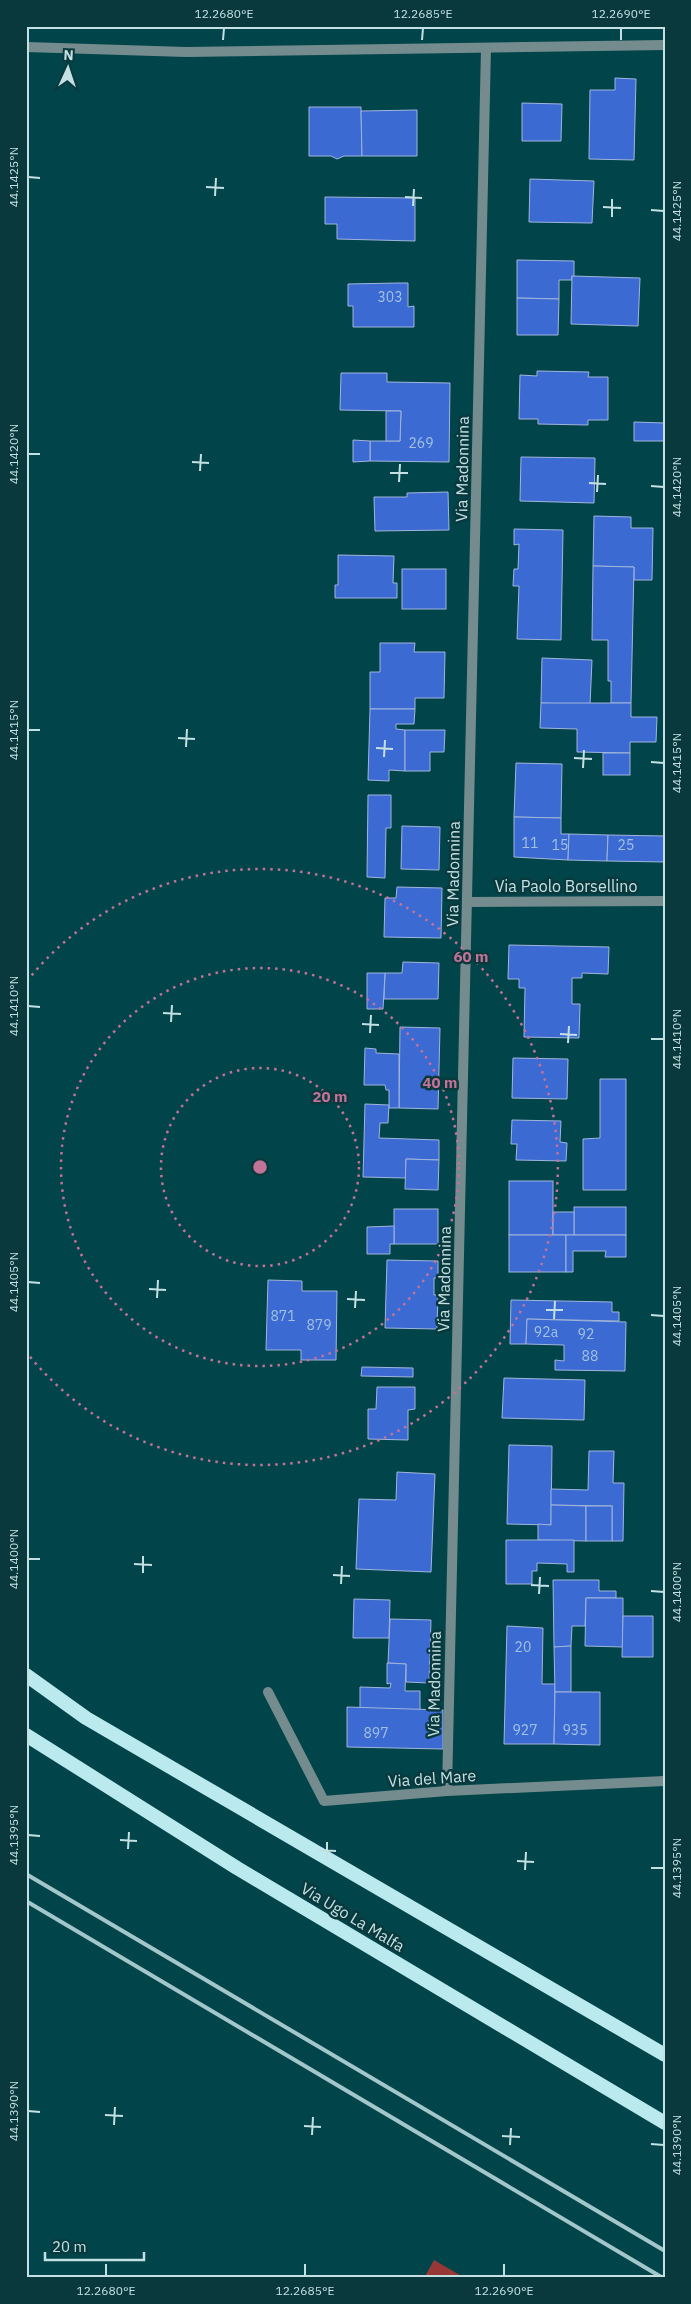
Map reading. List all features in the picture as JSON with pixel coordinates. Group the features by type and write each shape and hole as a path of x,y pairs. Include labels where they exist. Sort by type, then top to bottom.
{"highway":[{"path":"26,1675 86,1718 665,2055"},
{"name":"Via Ugo La Malfa","path":"26,1736 237,1868 665,2123"}],"street":[{"path":"26,47 186,52 665,45"},
{"name":"Via Madonnina","path":"447,1791 486,48"},
{"name":"Via Paolo Borsellino","path":"467,902 665,900"},
{"name":"Via del Mare","path":"268,1692 324,1801 447,1791 665,1781"}],"shaded area":[{"path":"434,2260 465,2278 424,2278"}],"building":[{"path":"615,78 636,79 634,160 589,159 590,90 615,90"},
{"path":"522,103 562,104 561,141 522,141"},
{"path":"309,107 361,107 362,156 344,156 337,159 331,156 309,156"},
{"path":"417,110 417,156 362,156 361,111"},
{"path":"530,179 594,181 592,223 529,222"},
{"path":"325,197 415,198 415,241 337,239 337,224 325,224"},
{"path":"517,260 574,261 574,277 572,276 572,280 559,280 559,299 517,298"},
{"path":"572,276 640,278 638,326 571,324"},
{"path":"408,283 408,307 414,306 414,327 353,327 353,306 348,306 348,284"},
{"path":"517,298 559,299 558,335 517,335"},
{"path":"537,371 589,372 588,377 608,377 608,420 588,420 588,425 538,424 538,419 519,419 520,375 537,376"},
{"path":"341,373 387,373 387,382 450,383 449,462 370,461 370,441 400,441 401,411 340,410"},
{"path":"386,411 401,411 400,441 386,441"},
{"path":"634,422 665,423 665,441 634,441"},
{"path":"353,440 370,441 370,461 353,462"},
{"path":"521,457 595,458 594,503 520,501"},
{"path":"448,492 449,530 375,531 374,497 407,497 407,493"},
{"path":"594,516 631,517 631,528 653,528 652,580 634,580 634,567 593,566"},
{"path":"514,529 563,530 561,640 517,639 519,586 513,586 514,569 518,569 519,544 514,545"},
{"path":"338,555 394,556 393,583 397,583 397,598 335,598 335,585 338,585"},
{"path":"593,566 634,567 631,703 611,703 611,681 608,681 608,640 592,640"},
{"path":"402,569 446,569 446,609 402,609"},
{"path":"380,643 415,643 414,652 445,652 444,698 415,698 415,709 370,709 370,672 380,672"},
{"path":"542,658 592,660 590,705 541,703"},
{"path":"541,703 631,703 631,717 657,717 656,742 630,742 630,753 577,752 577,729 540,728"},
{"path":"370,709 415,709 414,724 396,724 396,729 405,730 405,771 389,770 389,781 368,780"},
{"path":"405,730 445,730 444,752 430,752 430,771 405,771"},
{"path":"603,753 630,753 630,775 603,775"},
{"path":"516,763 562,764 561,818 514,817"},
{"path":"368,795 391,795 391,828 386,828 385,878 367,877"},
{"path":"514,817 561,818 561,834 569,834 568,860 514,857"},
{"path":"402,826 440,827 439,870 401,869"},
{"path":"569,834 608,835 607,861 568,860"},
{"path":"608,835 665,836 665,862 607,861"},
{"path":"397,887 442,888 441,938 384,937 385,898 396,898"},
{"path":"509,945 609,947 608,974 582,973 582,978 572,978 572,1004 580,1004 579,1038 524,1037 525,988 519,988 519,979 508,979"},
{"path":"403,962 439,963 438,999 384,999 385,973 402,973"},
{"path":"367,973 385,973 383,1009 367,1009"},
{"path":"400,1027 440,1028 438,1109 399,1108"},
{"path":"365,1048 376,1049 376,1053 399,1054 399,1108 389,1108 389,1090 386,1090 385,1085 364,1085"},
{"path":"513,1058 568,1059 567,1099 512,1098"},
{"path":"600,1079 626,1079 626,1190 583,1190 583,1139 600,1138"},
{"path":"365,1104 389,1105 388,1123 380,1123 379,1138 439,1140 439,1160 406,1159 406,1178 363,1177"},
{"path":"512,1120 561,1121 560,1142 567,1143 566,1161 516,1160 517,1144 511,1144"},
{"path":"406,1159 439,1160 438,1190 405,1189"},
{"path":"509,1181 553,1181 553,1235 509,1235"},
{"path":"574,1207 626,1207 626,1235 574,1235"},
{"path":"394,1209 438,1209 438,1244 394,1244"},
{"path":"553,1212 574,1212 574,1235 553,1235"},
{"path":"394,1226 394,1244 390,1244 390,1254 367,1254 367,1227"},
{"path":"509,1235 566,1235 566,1272 509,1272"},
{"path":"566,1235 626,1235 626,1257 605,1257 606,1251 573,1251 573,1272 566,1272"},
{"path":"387,1260 438,1261 438,1278 434,1278 434,1295 438,1295 437,1329 385,1328"},
{"path":"268,1280 302,1281 302,1291 337,1291 336,1360 301,1360 301,1350 266,1350"},
{"path":"511,1300 612,1302 612,1312 619,1312 619,1321 527,1319 526,1344 510,1344"},
{"path":"527,1319 626,1322 625,1371 555,1370 555,1360 564,1361 564,1345 526,1344"},
{"path":"362,1367 413,1368 413,1377 361,1376"},
{"path":"504,1378 585,1380 584,1420 502,1418"},
{"path":"377,1387 415,1387 415,1409 408,1410 408,1440 368,1439 368,1409 376,1409"},
{"path":"509,1445 552,1446 551,1525 507,1524"},
{"path":"589,1451 614,1451 613,1483 624,1483 623,1541 612,1541 612,1506 551,1505 551,1489 588,1490"},
{"path":"397,1472 435,1474 431,1572 356,1569 359,1499 396,1500"},
{"path":"551,1505 586,1506 586,1541 538,1540 538,1524 551,1525"},
{"path":"586,1506 612,1506 612,1541 586,1541"},
{"path":"506,1540 574,1540 574,1572 567,1572 567,1564 537,1563 537,1571 532,1571 532,1584 506,1584"},
{"path":"553,1580 599,1580 599,1591 616,1591 616,1598 586,1598 585,1626 572,1626 571,1646 554,1647"},
{"path":"586,1598 623,1598 623,1647 585,1646"},
{"path":"354,1599 390,1600 389,1638 353,1638"},
{"path":"623,1616 653,1616 653,1657 622,1657"},
{"path":"390,1619 431,1620 429,1683 406,1682 406,1664 388,1663"},
{"path":"507,1626 543,1628 542,1684 555,1684 554,1744 504,1744"},
{"path":"571,1646 571,1692 555,1692 554,1647"},
{"path":"387,1663 406,1664 405,1691 420,1691 420,1710 360,1708 360,1687 390,1688 391,1683 387,1684"},
{"path":"555,1692 600,1692 600,1745 554,1744"},
{"path":"347,1707 443,1710 443,1749 347,1747"}],"railway":[{"path":"26,1874 665,2251"},
{"path":"26,1901 663,2278"}]}
